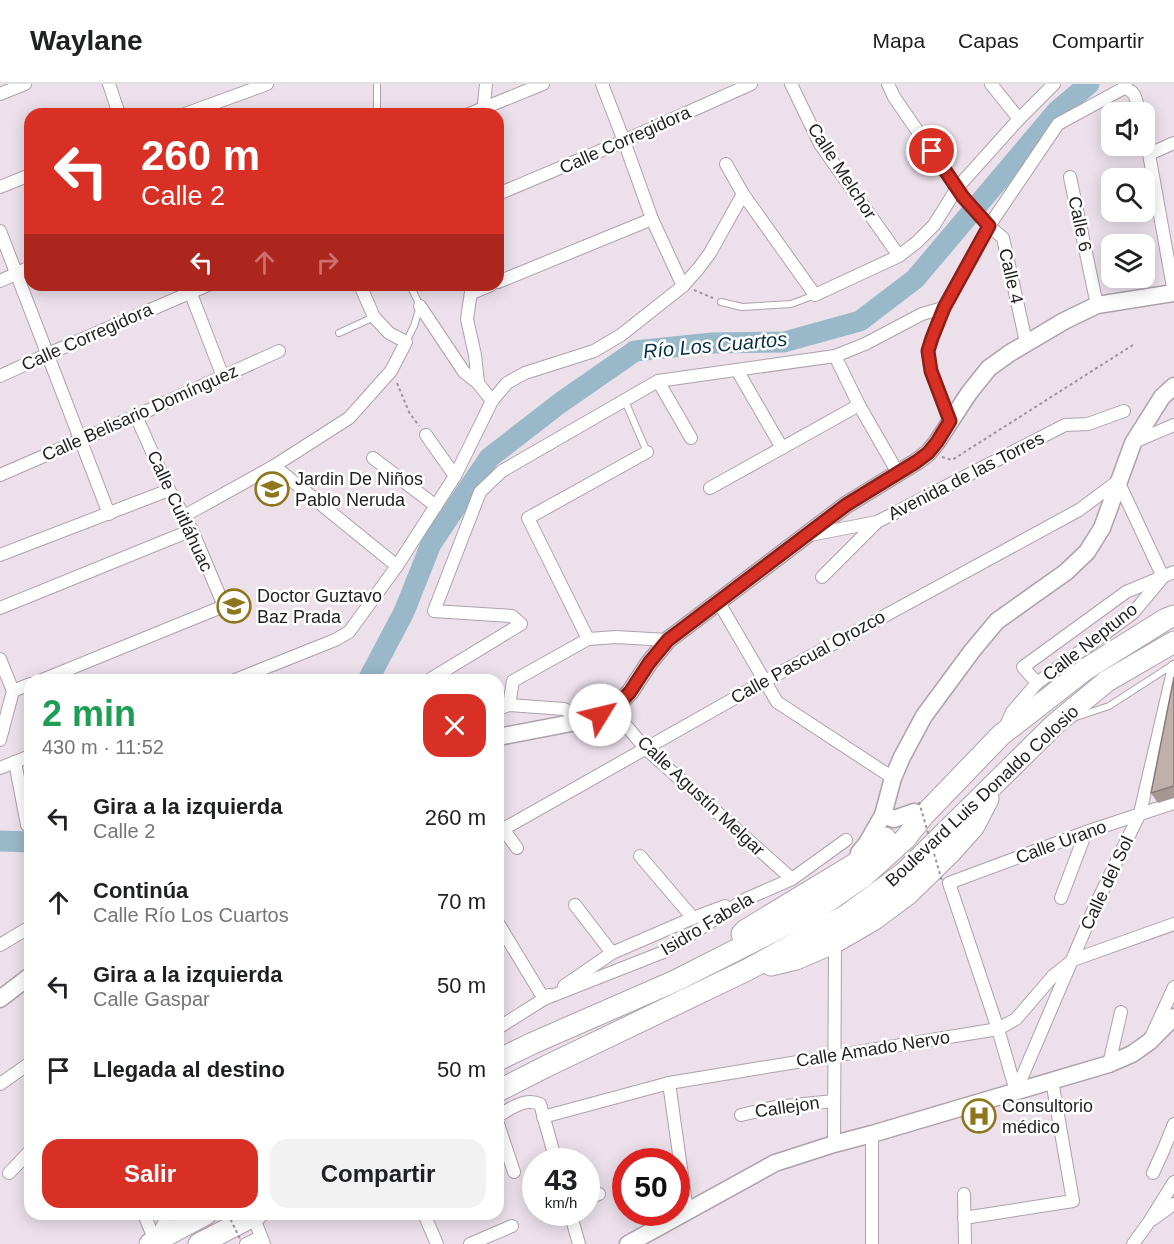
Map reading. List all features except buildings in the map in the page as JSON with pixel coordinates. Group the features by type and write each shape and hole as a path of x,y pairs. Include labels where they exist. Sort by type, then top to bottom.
{"highway":[{"name":"Boulevard Luis Donaldo Colosio","path":"504,1057 533,1042 675,981 815,910 864,876 904,839 923,816 923,805 1001,735 1086,669 1174,616"},
{"name":"Boulevard Luis Donaldo Colosio","path":"504,1088 747,970 847,915 904,873 1055,724 1107,681 1174,642"},
{"path":"747,970 796,959 835,942 873,920 908,894 974,826 995,783"},
{"path":"732,952 736,940 746,930 855,864 923,805"},
{"path":"504,1062 529,1049 533,1042"},
{"path":"504,1083 534,1067 545,1067"},
{"path":"152,1242 194,1220"},
{"path":"199,1244 245,1220"}],"main road":[{"path":"504,736 587,720 613,710 630,692 668,640 846,505 928,453 989,368 1026,342 1097,305 1174,293"},
{"path":"846,868 867,843 882,815 893,778 924,716 972,651 997,621 1066,572 1087,552 1102,528 1132,443 1162,397 1174,386"},
{"path":"882,815 894,819 923,805"},
{"path":"0,999 24,981"},
{"path":"690,1209 776,1163 1109,1064 1132,1054 1149,1042 1174,1017"},
{"path":"627,1244 660,1226"}],"street":[{"path":"0,94 25,84"},
{"path":"109,84 117,108"},
{"path":"201,108 267,84"},
{"path":"483,108 486,84"},
{"path":"490,108 543,84"},
{"path":"602,84 652,219 683,286"},
{"name":"Calle Corregidora","path":"504,191 751,84"},
{"name":"Calle Melchor","path":"791,84 820,144 899,256"},
{"name":"Calle 4","path":"888,84 894,97 960,193 1003,238 1026,342"},
{"path":"991,84 1018,118"},
{"path":"726,164 743,194 815,295 899,256 917,242 934,225 1018,118 1053,84"},
{"path":"950,421 931,371 928,351 944,308 986,222 1058,124 1124,88 1134,93 1136,102"},
{"path":"1155,151 1174,143"},
{"path":"1149,156 1174,293"},
{"path":"0,187 24,177"},
{"name":"Calle 6","path":"1070,177 1097,305"},
{"path":"250,674 335,640 349,632 398,566 455,476 492,400 507,383 525,374 594,351 621,335 683,286 710,253 743,194"},
{"path":"504,280 652,219"},
{"path":"0,231 109,514"},
{"path":"0,281 24,270"},
{"name":"Calle Corregidora","path":"0,376 183,291"},
{"path":"190,291 223,377"},
{"path":"184,516 274,466 349,418 391,371 406,342 389,333 374,317 363,291"},
{"path":"472,291 467,319 475,355 477,383"},
{"path":"420,306 464,372 492,400"},
{"path":"439,674 521,624 512,616 434,611 480,492 502,471 658,381 835,356 865,344 922,314 944,308"},
{"name":"Calle Belisario Domínguez","path":"0,475 279,351"},
{"path":"835,356 859,405 898,473"},
{"path":"736,370 782,448"},
{"path":"658,381 691,438"},
{"path":"711,488 859,405"},
{"name":"Avenida de las Torres","path":"805,535 877,522 1065,425 1088,424 1124,411"},
{"name":"Calle Cuitláhuac","path":"57,674 224,606 192,530 169,490 136,416"},
{"path":"1132,443 1174,425"},
{"path":"426,435 455,476"},
{"path":"588,639 528,518 647,452"},
{"path":"373,458 436,506"},
{"path":"274,466 398,566"},
{"path":"1037,683 1023,667 1126,592 1168,574 1118,481"},
{"name":"Calle Pascual Orozco","path":"504,829 765,681 1079,510 1118,481"},
{"path":"0,555 169,490"},
{"path":"822,577 877,522"},
{"path":"0,608 192,530"},
{"name":"Calle Neptuno","path":"1001,735 1012,712 1037,683 1133,613 1168,574"},
{"path":"718,601 777,702 893,778"},
{"path":"587,720 564,709 504,707 513,681 588,639 616,637 668,640"},
{"path":"0,740 13,691 1,664"},
{"name":"Calle del Sol","path":"1016,1091 1096,904 1140,813 1174,665"},
{"path":"13,691 24,686"},
{"name":"Calle Agustín Melgar","path":"613,710 645,748 792,879"},
{"path":"0,768 24,758"},
{"path":"15,762 24,809"},
{"name":"Calle Urano","path":"945,882 1174,803"},
{"path":"1061,898 1086,832"},
{"path":"504,834 517,848"},
{"name":"Isidro Fabela","path":"504,1024 544,999 666,951 744,900 792,879 846,840"},
{"path":"640,856 693,918"},
{"path":"945,882 998,1029 1016,1091"},
{"path":"504,935 544,999 612,953 693,918 744,900"},
{"path":"575,905 612,953"},
{"name":"Calle Amado Nervo","path":"543,1117 669,1083 998,1029 1016,1019 1053,976 1072,960 1174,924"},
{"path":"0,945 24,931"},
{"path":"834,1144 835,942"},
{"path":"1149,1042 1174,987"},
{"path":"1109,1064 1121,1012"},
{"path":"0,1084 24,1067"},
{"path":"964,1218 1073,1202 1052,1082"},
{"path":"669,1083 678,1148"},
{"path":"504,1113 518,1105 534,1101 540,1104 552,1148"},
{"name":"Callejon","path":"741,1114 776,1107 834,1101"},
{"path":"1153,1173 1174,1124"},
{"path":"872,1134 872,1244"},
{"path":"504,1142 514,1172"},
{"path":"9,1173 24,1157"},
{"path":"1133,1244 1174,1182"},
{"path":"964,1194 965,1244"},
{"path":"1149,1222 1174,1204"},
{"path":"146,1220 152,1242"},
{"path":"152,1242 165,1220"},
{"path":"243,1242 262,1240 256,1220"},
{"path":"427,1220 437,1244"},
{"path":"470,1244 512,1226"},
{"path":"574,1226 579,1244"}],"lane":[{"path":"377,84 377,108"},
{"path":"406,342 420,306 413,291"},
{"path":"722,302 742,308 791,304 815,295"},
{"path":"339,333 374,317"},
{"path":"625,401 647,452"},
{"path":"1055,724 1109,706 1174,665"}],"path":[{"path":"683,286 722,302"},
{"path":"952,460 1133,345"},
{"path":"391,371 409,412 426,435"},
{"path":"923,805 945,882"},
{"path":"231,1220 243,1242"}],"waterway":[{"name":"Río Los Cuartos","path":"371,674 404,612 431,544 489,458 560,403 635,351 712,343 784,342 860,321 915,279 1057,111 1089,84"},
{"name":"Río Los Cuartos","path":"0,841 24,842"}],"place":[{"name":"Jardin De Niños Pablo Neruda","path":"272,489"},
{"name":"Doctor Guztavo Baz Prada","path":"234,606"},
{"name":"Consultorio médico","path":"979,1116"}],"route":[{"path":"600,715 613,710 630,692 668,640 846,505 928,453 950,421 931,371 928,351 944,308 989,226 963,197 932,151"}]}
